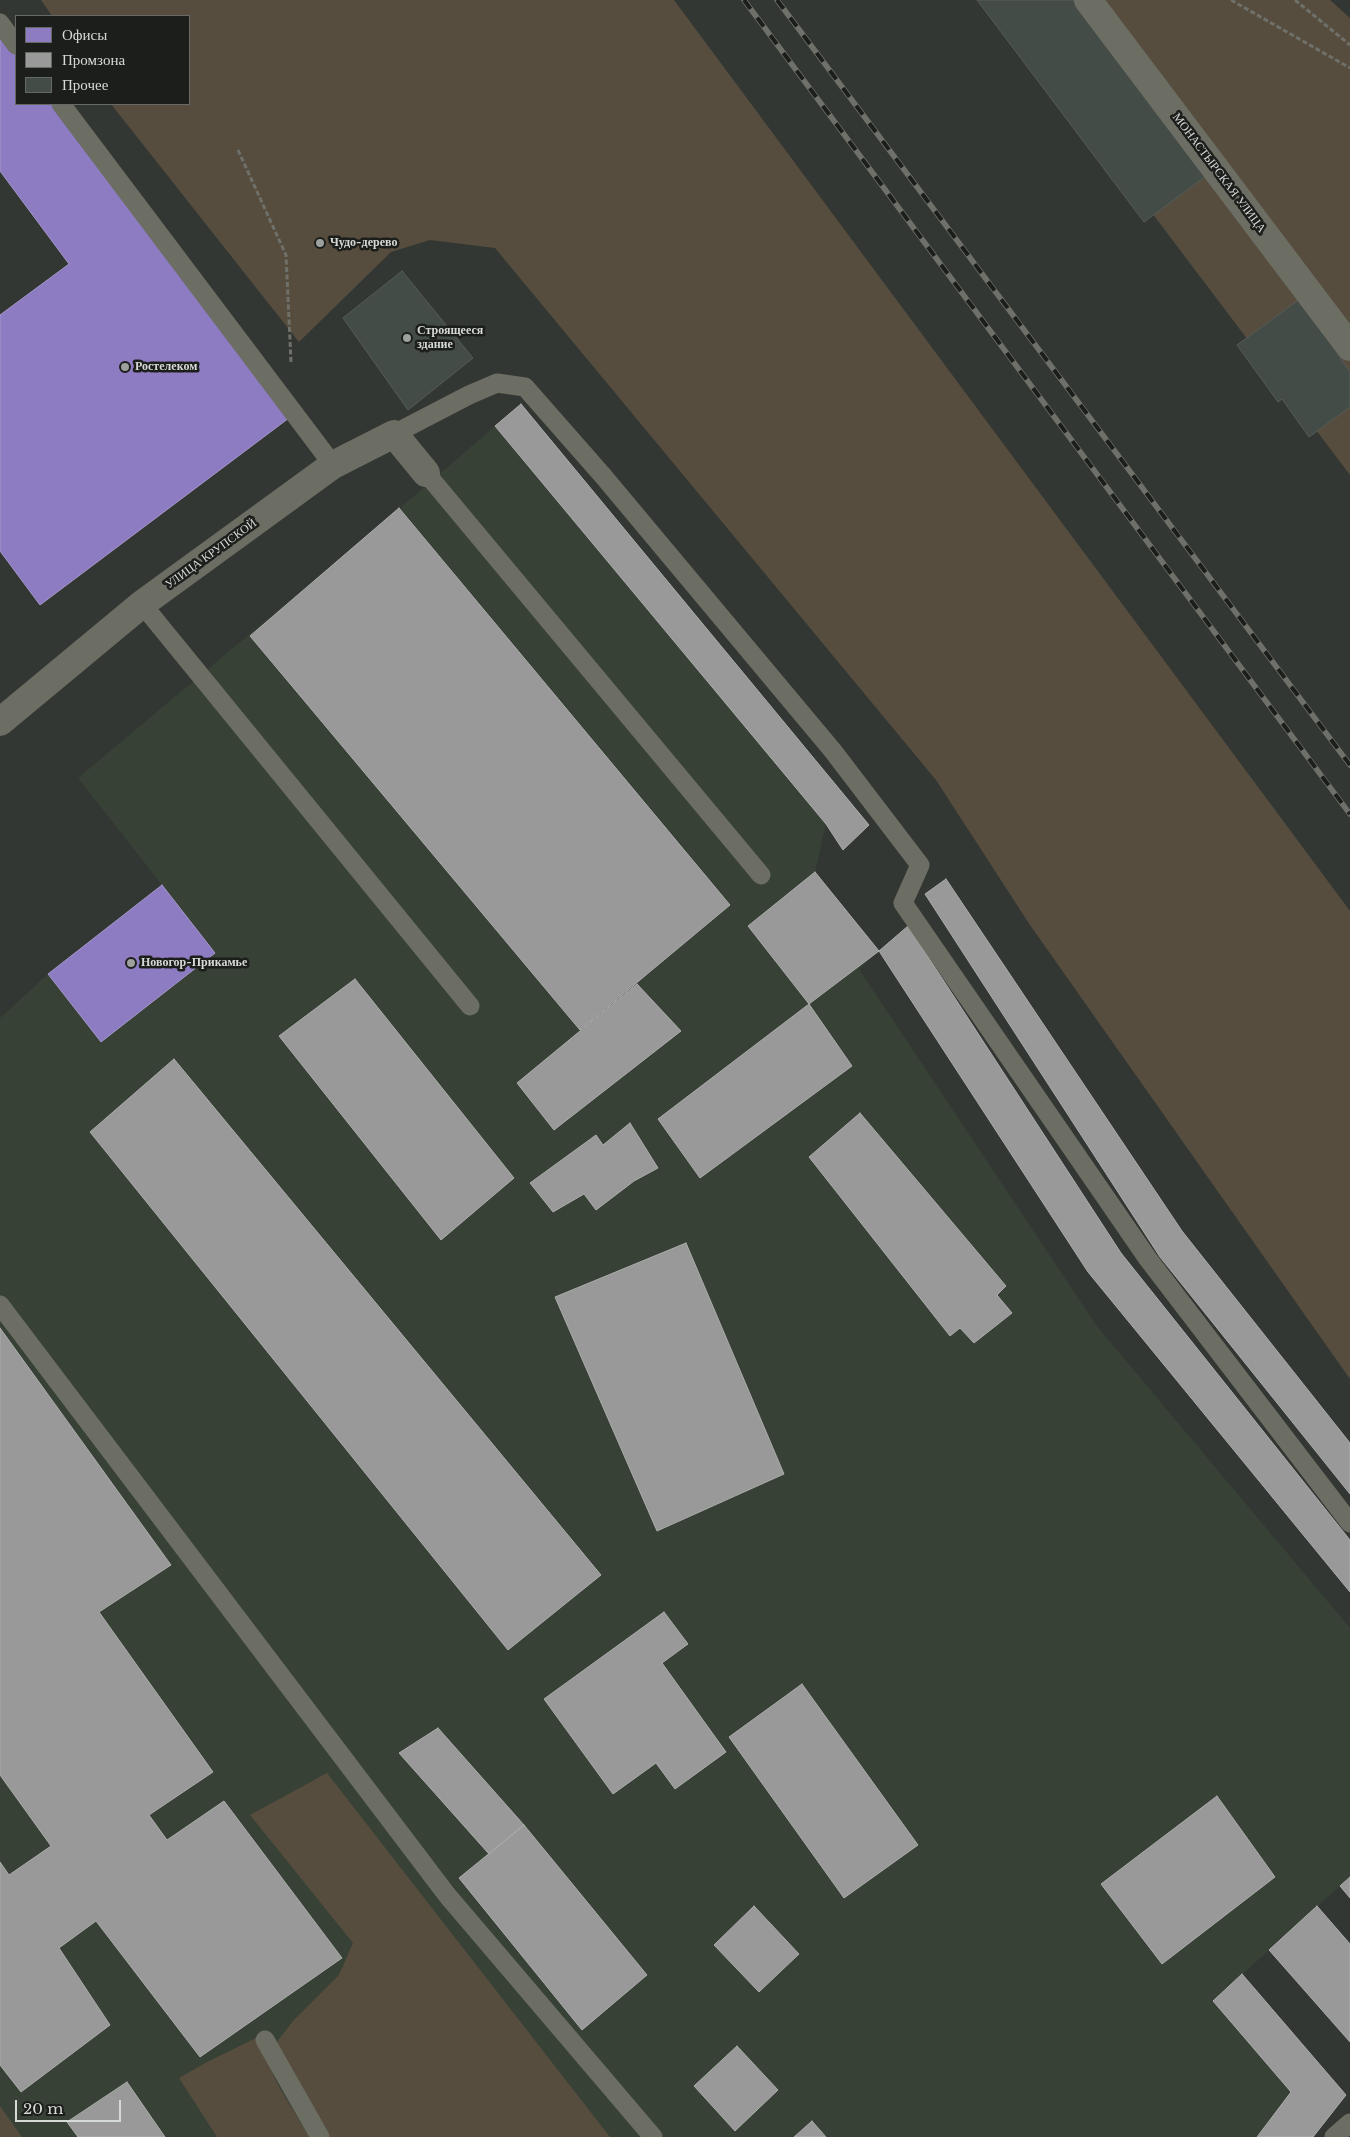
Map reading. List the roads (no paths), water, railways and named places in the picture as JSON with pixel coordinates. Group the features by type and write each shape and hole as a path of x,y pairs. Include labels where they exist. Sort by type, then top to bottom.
{"street":[{"name":"МОНАСТЫРСКАЯ УЛИЦА","path":"1088,0 1350,347"},
{"name":"УЛИЦА КРУПСКОЙ","path":"0,722 142,604 334,465 394,434"},
{"path":"394,434 426,473"}],"lane":[{"path":"0,23 15,44"},
{"path":"62,105 334,465"},
{"path":"394,434 469,395 497,383 525,387 604,477 833,750 920,865 903,903 1148,1259 1350,1523"},
{"path":"426,473 761,875"},
{"path":"142,604 470,1006"},
{"path":"0,1305 448,1895 653,2137"},
{"path":"265,2040 320,2137"},
{"path":"1334,2137 1350,2123"}],"railway":[{"path":"744,0 1350,814"},
{"path":"777,0 1350,765"}],"place":[{"name":"Чудо-дерево","path":"320,243"},
{"name":"Строящееся здание","path":"407,338"},
{"name":"Ростелеком","path":"125,367"},
{"name":"Новогор-Прикамье","path":"131,963"}]}
